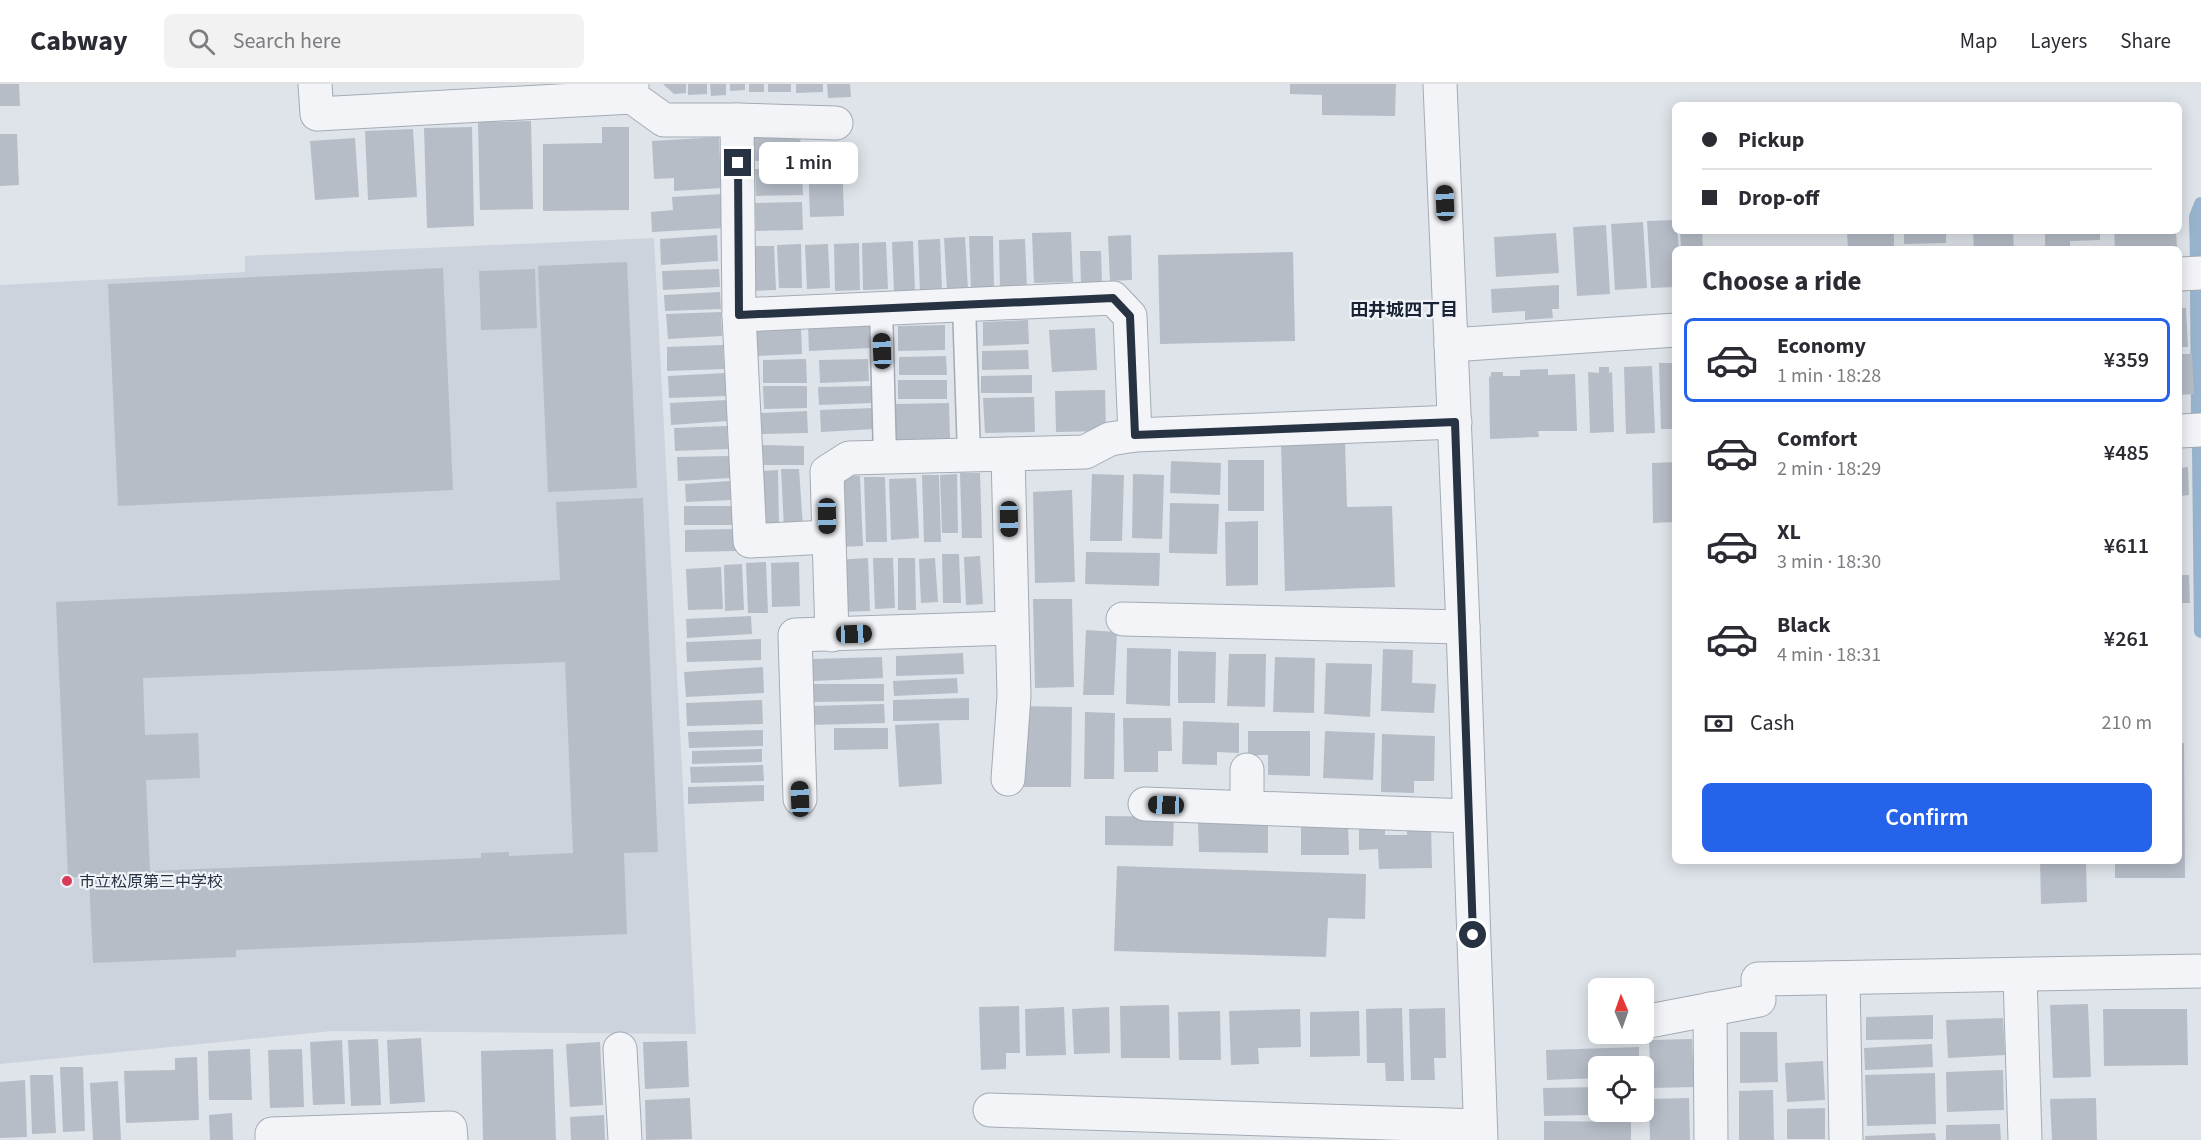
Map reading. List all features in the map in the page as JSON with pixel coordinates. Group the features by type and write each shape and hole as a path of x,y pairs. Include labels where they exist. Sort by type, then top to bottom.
{"street":[{"path":"315,84 317,114 632,90 664,120 836,123"},
{"path":"990,1110 1480,1133 1463,627 1440,84"},
{"path":"737,120 739,315 750,541 828,537"},
{"path":"2182,274 2201,273"},
{"path":"739,315 1113,298 1130,316 1135,435"},
{"path":"1451,345 1672,330"},
{"path":"831,635 826,472 849,458 1085,453 1110,439 1135,435 1455,422"},
{"path":"2182,431 2201,430"},
{"path":"1008,454 1014,696 1008,779"},
{"path":"1123,619 1463,627"},
{"path":"800,799 795,635 1011,628"},
{"path":"1248,770 1248,807"},
{"path":"1145,804 1469,816"},
{"path":"1654,1020 1759,999 1758,979 2201,971"},
{"path":"2020,975 2025,1140"},
{"path":"1843,978 1846,1140"},
{"path":"1710,1009 1711,1140"},
{"path":"620,1049 625,1140"},
{"path":"272,1140 272,1134 450,1128 451,1140"}],"lane":[{"path":"964,304 969,455"},
{"path":"881,308 885,457"}],"shaded area":[{"path":"654,238 696,1034 332,1031 0,1064 0,285 245,272 245,256"}],"building":[{"path":"0,84 19,84 20,106 0,106"},
{"path":"663,84 686,84 686,93 674,94"},
{"path":"688,84 707,84 707,94 688,95"},
{"path":"710,84 726,84 726,95 711,96"},
{"path":"730,84 745,84 745,90 730,91"},
{"path":"749,84 764,84 764,92 749,92"},
{"path":"768,84 791,84 791,92 768,92"},
{"path":"796,84 823,84 823,92 796,93"},
{"path":"827,84 850,84 851,97 828,98"},
{"path":"1290,84 1396,84 1395,116 1322,115 1322,95 1290,94"},
{"path":"531,121 533,209 480,210 478,122"},
{"path":"472,127 474,226 427,228 424,128"},
{"path":"602,127 629,127 629,210 543,211 543,144 602,143"},
{"path":"413,129 417,197 368,200 365,131"},
{"path":"800,129 801,160 752,161 751,132"},
{"path":"0,134 17,134 19,185 0,186"},
{"path":"719,137 721,188 674,191 674,178 654,179 652,141"},
{"path":"355,138 359,197 315,200 310,141"},
{"path":"842,156 844,216 810,217 808,157"},
{"path":"802,168 803,195 756,196 755,169"},
{"path":"723,194 725,228 652,232 651,212 673,210 672,197"},
{"path":"802,202 803,230 756,231 755,203"},
{"path":"1672,220 1672,234 1677,234 1679,246 1672,246 1672,287 1651,288 1647,221"},
{"path":"1643,222 1647,288 1615,290 1611,224"},
{"path":"1606,225 1610,294 1577,296 1573,227"},
{"path":"1071,232 1073,282 1034,283 1032,233"},
{"path":"1556,233 1559,273 1496,277 1494,237"},
{"path":"1680,234 1702,234 1703,246 1681,246"},
{"path":"1847,234 1894,234 1894,246 1848,246"},
{"path":"1904,234 1946,234 1946,243 1904,244"},
{"path":"1973,234 2013,234 2014,246 1974,246"},
{"path":"2045,234 2100,234 2100,240 2070,241 2070,246 2045,246"},
{"path":"2114,234 2176,234 2177,246 2115,246"},
{"path":"717,235 718,261 661,265 660,239"},
{"path":"1131,235 1132,280 1110,281 1108,236"},
{"path":"969,236 993,236 994,289 971,290"},
{"path":"965,237 968,290 947,291 944,238"},
{"path":"940,239 942,291 920,292 918,240"},
{"path":"1025,239 1027,288 1000,289 999,240"},
{"path":"913,241 915,290 894,291 892,242"},
{"path":"886,242 888,289 863,290 862,243"},
{"path":"859,243 860,290 835,291 834,244"},
{"path":"801,244 802,288 779,288 777,245"},
{"path":"828,244 830,288 807,289 805,245"},
{"path":"748,246 774,246 776,290 750,291"},
{"path":"1080,251 1101,251 1102,284 1081,285"},
{"path":"1293,252 1295,341 1160,344 1158,255"},
{"path":"627,262 637,488 548,492 538,266"},
{"path":"443,268 453,490 118,506 108,284"},
{"path":"535,269 537,328 481,330 479,271"},
{"path":"719,269 720,287 663,290 662,271"},
{"path":"1559,285 1559,309 1552,309 1553,318 1525,320 1525,311 1492,313 1491,289"},
{"path":"720,292 721,309 665,311 664,295"},
{"path":"2182,308 2186,308 2188,347 2182,347"},
{"path":"721,312 722,336 668,339 666,314"},
{"path":"1028,320 1029,344 983,346 983,322"},
{"path":"869,323 870,348 809,351 808,325"},
{"path":"945,325 945,350 898,351 898,326"},
{"path":"801,327 802,354 756,356 755,329"},
{"path":"1095,328 1097,370 1052,372 1049,330"},
{"path":"723,345 724,369 667,371 667,347"},
{"path":"1028,350 1029,369 982,370 982,351"},
{"path":"2182,354 2192,354 2194,394 2182,395"},
{"path":"946,356 947,375 899,375 899,357"},
{"path":"806,359 807,383 763,383 763,360"},
{"path":"868,359 869,381 820,383 819,360"},
{"path":"1659,363 1672,363 1672,429 1661,429"},
{"path":"1652,366 1655,433 1626,434 1624,367"},
{"path":"1599,367 1609,367 1609,373 1612,372 1614,432 1590,433 1588,372 1599,373"},
{"path":"1548,369 1548,375 1575,374 1577,431 1538,431 1539,437 1490,439 1489,376 1491,377 1491,372 1503,372 1503,376 1520,376 1520,370"},
{"path":"725,373 726,396 669,398 668,376"},
{"path":"1032,375 1032,393 981,393 981,376"},
{"path":"898,380 947,380 947,399 898,399"},
{"path":"763,386 807,386 807,408 764,409"},
{"path":"871,386 872,403 819,405 818,387"},
{"path":"1105,390 1106,431 1056,432 1055,391"},
{"path":"1034,397 1035,432 985,433 983,398"},
{"path":"727,400 728,421 671,425 670,403"},
{"path":"949,403 950,439 896,440 896,404"},
{"path":"874,408 875,429 821,432 820,410"},
{"path":"807,411 808,433 762,434 761,413"},
{"path":"727,426 728,449 675,451 674,428"},
{"path":"1345,442 1347,507 1392,506 1395,587 1285,591 1281,444"},
{"path":"762,445 804,446 804,465 762,465"},
{"path":"729,456 731,478 678,481 677,457"},
{"path":"1228,460 1264,460 1264,511 1228,511"},
{"path":"1171,461 1221,463 1220,495 1170,493"},
{"path":"1672,462 1672,522 1653,523 1652,463"},
{"path":"2188,467 2189,495 2182,496 2182,468"},
{"path":"781,469 799,469 803,527 784,528"},
{"path":"778,470 779,526 763,527 761,471"},
{"path":"960,473 980,473 982,538 962,538"},
{"path":"957,474 958,533 942,533 940,475"},
{"path":"1092,474 1124,475 1122,541 1090,541"},
{"path":"1133,474 1164,475 1162,539 1132,538"},
{"path":"835,475 860,476 863,546 838,547"},
{"path":"922,475 939,475 941,542 924,542"},
{"path":"864,477 885,477 887,542 866,542"},
{"path":"916,478 919,538 891,540 889,479"},
{"path":"730,481 731,500 686,502 685,484"},
{"path":"1072,490 1075,582 1035,583 1033,492"},
{"path":"643,498 658,852 624,853 627,934 236,950 236,957 93,963 89,877 68,877 56,602 560,580 556,502","holes":["565,662 573,853 509,856 509,852 481,853 481,858 150,871 146,780 200,778 198,733 145,735 143,678"]},
{"path":"1170,503 1219,504 1217,554 1169,553"},
{"path":"684,506 735,506 735,525 684,525"},
{"path":"1258,521 1258,585 1226,586 1225,522"},
{"path":"737,529 738,551 685,552 685,530"},
{"path":"1086,552 1160,553 1159,586 1085,584"},
{"path":"942,554 959,554 961,603 943,603"},
{"path":"980,556 983,604 966,605 964,557"},
{"path":"868,558 870,611 837,612 835,560"},
{"path":"873,558 893,558 895,608 875,609"},
{"path":"898,558 915,558 916,610 898,610"},
{"path":"935,558 938,602 921,603 919,559"},
{"path":"766,562 768,613 748,613 746,563"},
{"path":"799,562 800,606 772,607 771,563"},
{"path":"742,564 744,610 725,611 724,565"},
{"path":"721,567 723,609 688,610 686,569"},
{"path":"2182,575 2189,575 2190,603 2182,603"},
{"path":"1033,599 1072,599 1074,687 1035,688"},
{"path":"751,616 752,634 687,638 686,619"},
{"path":"1086,630 1117,632 1114,695 1083,695"},
{"path":"761,639 761,660 687,662 686,642"},
{"path":"1127,648 1171,649 1170,706 1126,704"},
{"path":"1383,649 1413,650 1412,683 1436,684 1434,713 1381,711"},
{"path":"1178,651 1216,652 1215,703 1178,703"},
{"path":"963,653 964,674 896,676 896,656"},
{"path":"1229,654 1266,654 1265,707 1227,706"},
{"path":"882,657 883,678 813,681 812,659"},
{"path":"1275,657 1315,658 1314,713 1273,712"},
{"path":"1326,663 1372,664 1370,717 1324,714"},
{"path":"763,667 764,693 686,697 684,672"},
{"path":"957,678 958,693 894,696 893,681"},
{"path":"812,684 884,684 884,701 812,702"},
{"path":"969,698 969,720 893,721 893,700"},
{"path":"762,700 763,724 687,726 686,703"},
{"path":"884,704 885,723 811,725 810,706"},
{"path":"1019,706 1072,707 1071,787 1018,787"},
{"path":"1085,712 1115,713 1114,779 1084,779"},
{"path":"1123,718 1171,718 1172,751 1158,751 1158,772 1124,772"},
{"path":"1183,721 1239,723 1239,753 1217,752 1217,765 1182,764"},
{"path":"939,723 942,784 899,787 895,725"},
{"path":"834,728 888,728 888,749 834,750"},
{"path":"763,730 763,746 689,748 688,732"},
{"path":"1248,731 1310,731 1310,776 1268,775 1268,755 1248,755"},
{"path":"1325,731 1375,733 1373,780 1323,778"},
{"path":"1382,734 1435,736 1434,781 1414,781 1414,793 1381,792"},
{"path":"2182,743 2184,743 2185,878 2115,878 2115,864 2182,864"},
{"path":"762,749 762,762 692,764 692,751"},
{"path":"763,765 764,781 691,783 690,767"},
{"path":"764,785 764,801 688,804 688,787"},
{"path":"1105,816 1174,817 1173,846 1105,845"},
{"path":"1198,823 1268,824 1268,853 1199,852"},
{"path":"1301,824 1348,824 1349,855 1301,855"},
{"path":"1407,825 1431,825 1432,868 1379,869 1378,849 1359,850 1359,826 1385,826 1385,835 1407,835"},
{"path":"2040,864 2086,864 2087,902 2041,904"},
{"path":"1117,866 1366,874 1365,919 1328,918 1326,957 1114,951"},
{"path":"2088,1004 2091,1077 2053,1078 2050,1005"},
{"path":"1169,1005 1170,1058 1121,1058 1120,1006"},
{"path":"1019,1006 1020,1053 1006,1053 1006,1069 981,1070 979,1007"},
{"path":"1064,1007 1066,1055 1026,1056 1025,1009"},
{"path":"1109,1007 1110,1053 1074,1054 1072,1009"},
{"path":"1402,1008 1404,1081 1386,1081 1385,1063 1367,1063 1366,1009"},
{"path":"1445,1008 1446,1058 1434,1058 1435,1080 1411,1080 1409,1009"},
{"path":"1300,1009 1301,1047 1258,1048 1259,1064 1231,1065 1229,1011"},
{"path":"2103,1009 2187,1009 2188,1065 2104,1066"},
{"path":"1220,1011 1221,1060 1179,1060 1178,1012"},
{"path":"1359,1011 1360,1056 1310,1057 1310,1012"},
{"path":"1933,1015 1933,1039 1866,1040 1866,1017"},
{"path":"2003,1018 2005,1055 1948,1058 1946,1020"},
{"path":"1740,1032 1777,1032 1778,1082 1740,1083"},
{"path":"421,1038 425,1102 390,1104 387,1040"},
{"path":"378,1039 381,1105 351,1106 348,1040"},
{"path":"1692,1039 1694,1087 1654,1088 1654,1056 1650,1056 1649,1044 1654,1044 1654,1040"},
{"path":"342,1040 345,1104 313,1105 310,1042"},
{"path":"687,1041 689,1087 645,1089 643,1042"},
{"path":"600,1042 603,1105 570,1107 566,1044"},
{"path":"1932,1044 1933,1067 1865,1070 1864,1048"},
{"path":"1639,1047 1639,1056 1588,1056 1588,1078 1547,1080 1546,1050"},
{"path":"250,1049 252,1100 209,1100 208,1051"},
{"path":"302,1049 304,1107 270,1108 268,1050"},
{"path":"553,1049 556,1140 483,1140 481,1051"},
{"path":"197,1057 199,1120 126,1123 124,1071 175,1070 175,1058"},
{"path":"1823,1061 1825,1100 1787,1102 1785,1063"},
{"path":"60,1067 83,1067 85,1131 63,1132"},
{"path":"2003,1070 2004,1110 1947,1112 1946,1072"},
{"path":"1935,1073 1936,1124 1867,1126 1865,1075"},
{"path":"30,1075 53,1075 56,1133 32,1134"},
{"path":"25,1080 27,1137 0,1138 0,1082"},
{"path":"118,1081 121,1140 93,1140 90,1083"},
{"path":"1588,1087 1588,1115 1544,1116 1543,1088"},
{"path":"1773,1090 1774,1140 1739,1140 1739,1091"},
{"path":"690,1098 692,1139 646,1140 645,1100"},
{"path":"1689,1098 1690,1140 1650,1140 1650,1122 1654,1122 1654,1099"},
{"path":"2096,1098 2097,1140 2052,1140 2050,1099"},
{"path":"1825,1108 1825,1139 1787,1139 1787,1109"},
{"path":"232,1113 233,1140 210,1140 209,1115"},
{"path":"604,1115 605,1140 571,1140 570,1117"},
{"path":"1544,1121 1631,1122 1631,1140 1544,1140"},
{"path":"2000,1124 2001,1140 1946,1140 1946,1125"},
{"path":"1935,1133 1936,1140 1865,1140 1865,1136"}],"waterway":[{"path":"2197,258 2196,217 2201,204"},
{"path":"2197,291 2198,417"},
{"path":"2199,449 2201,631"}],"place":[{"name":"市立松原第三中学校","path":"67,881"}],"district":[{"name":"田井城四丁目","path":"1404,310"}],"route":[{"path":"738,163 739,315 1113,298 1130,316 1135,435 1455,422 1473,935"}]}
